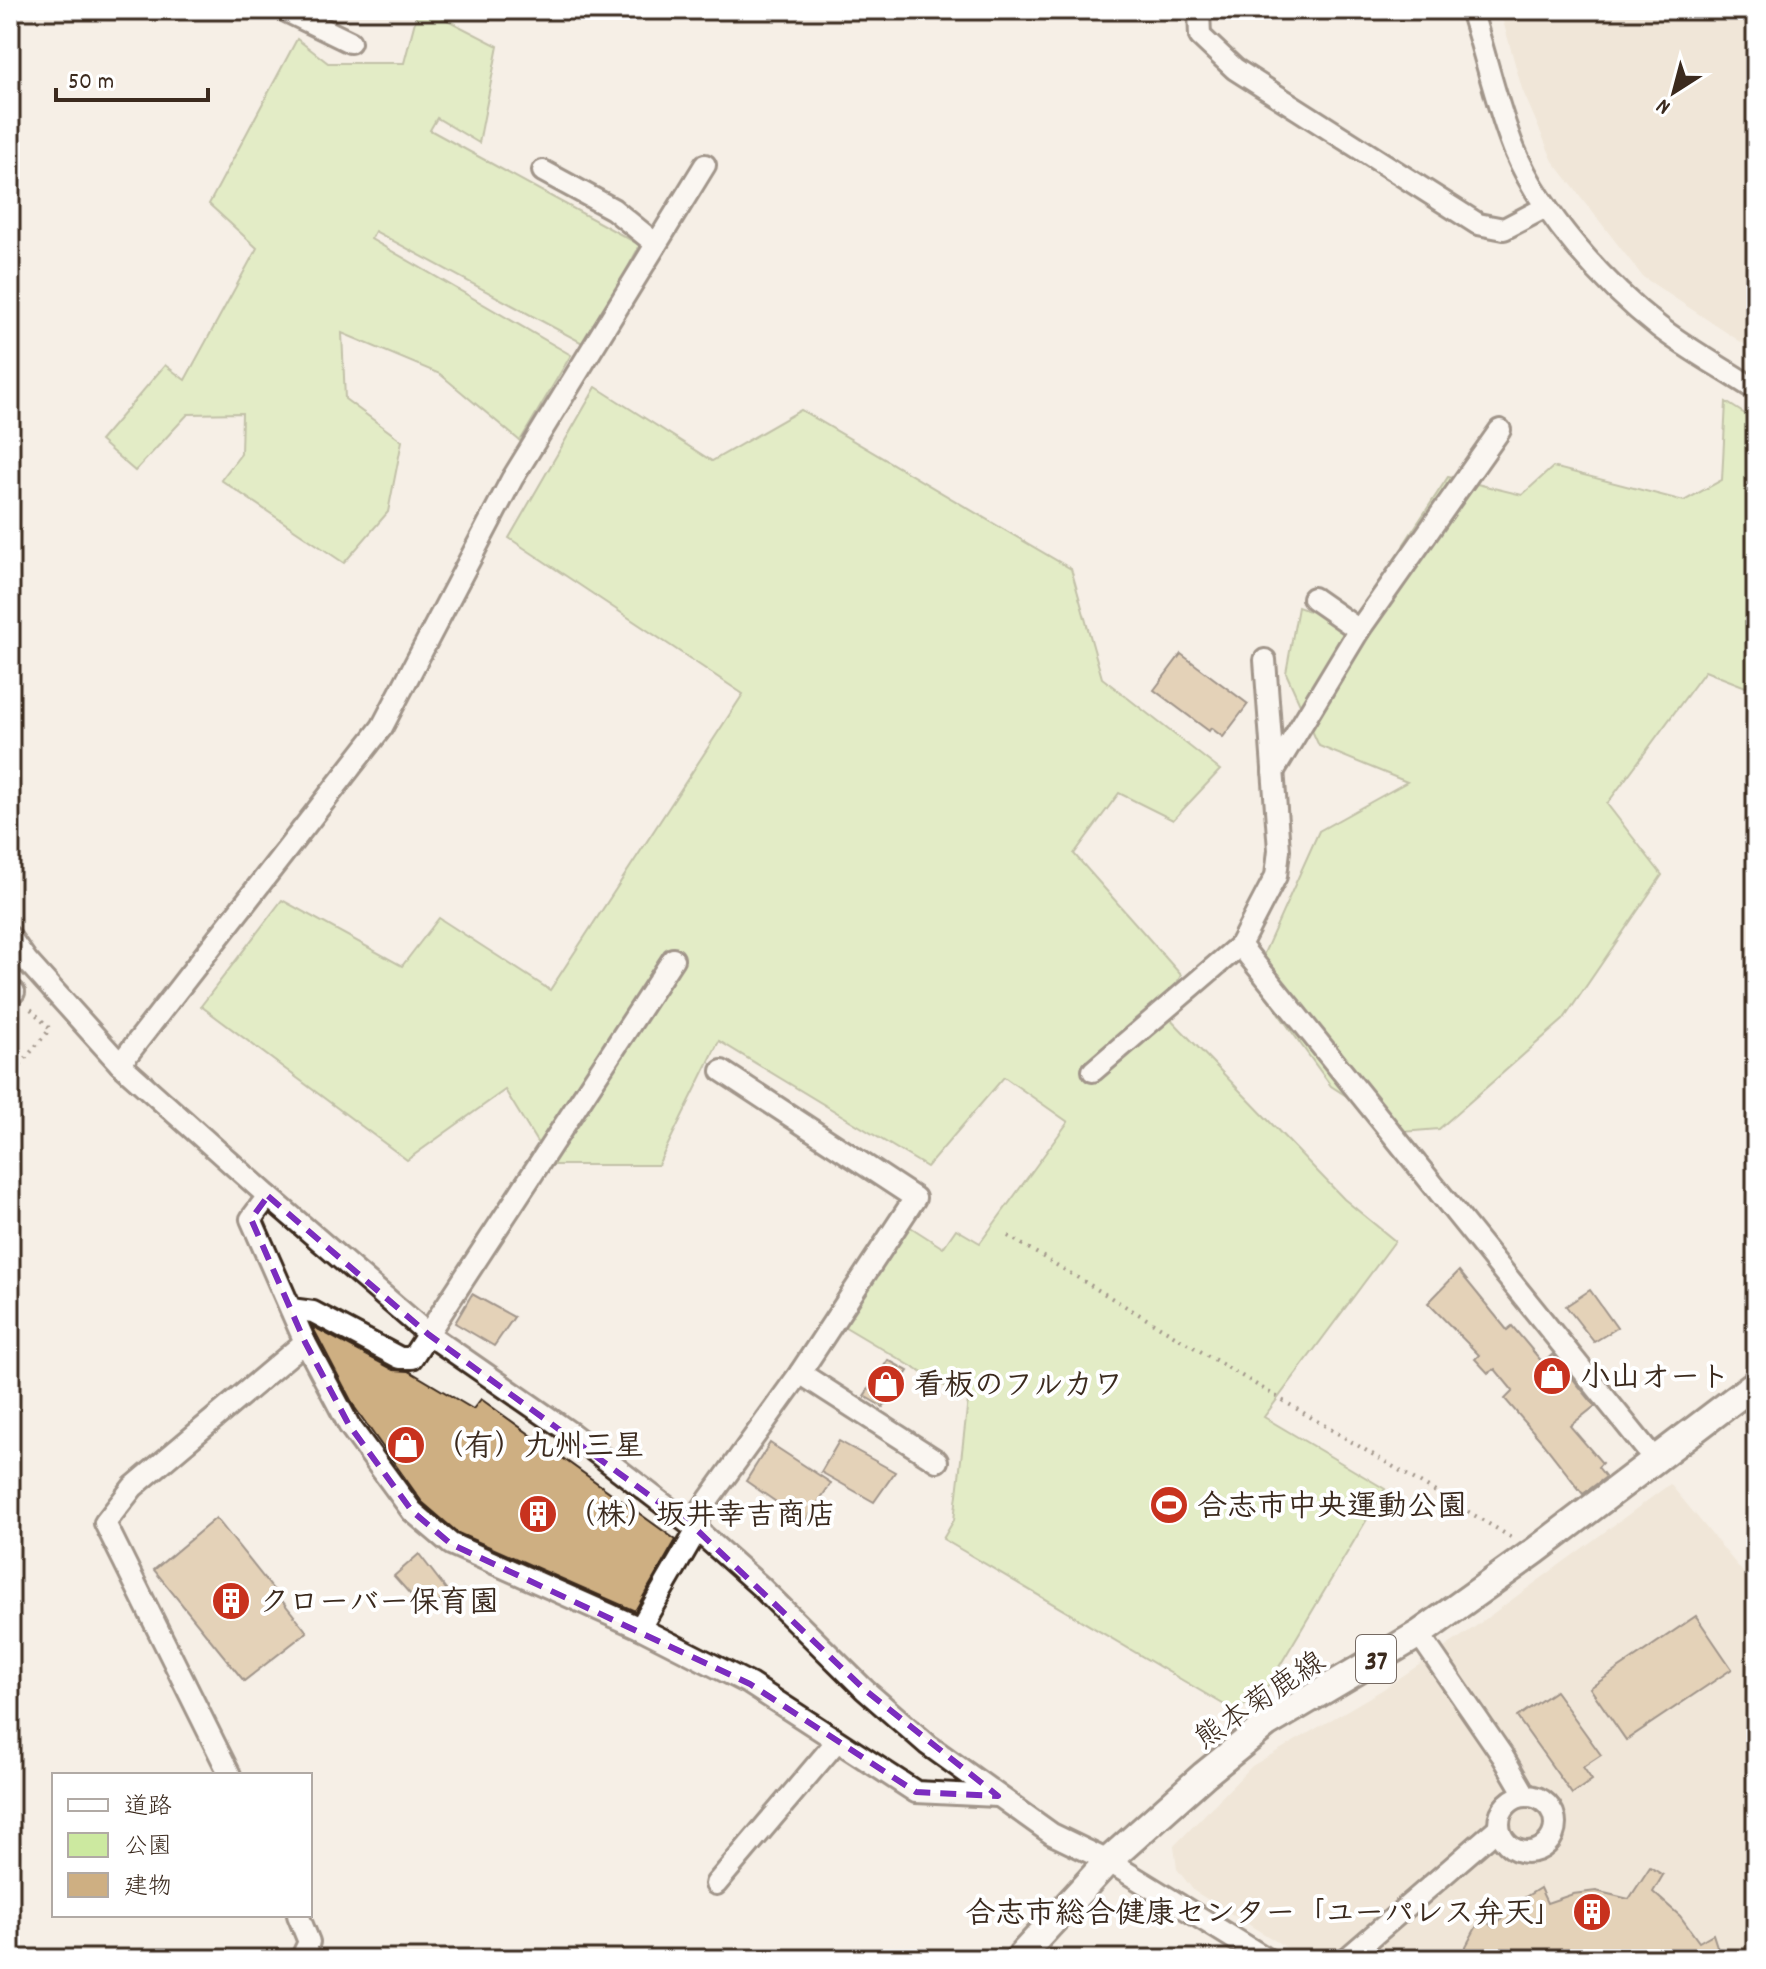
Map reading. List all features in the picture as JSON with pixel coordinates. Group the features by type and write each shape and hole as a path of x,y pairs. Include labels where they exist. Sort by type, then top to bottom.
{"main road":[{"name":"熊本菊鹿線","path":"1018,1959 1108,1861 1204,1775 1267,1724 1419,1634 1535,1551 1756,1383"}],"street":[{"path":"284,10 350,42"},
{"path":"1199,10 1200,36 1235,69 1478,224 1504,229 1546,207"},
{"path":"1471,10 1494,95 1515,152 1546,207 1594,267 1626,300 1661,329 1756,390"},
{"path":"120,1064 382,727 512,479 705,165"},
{"path":"543,171 613,209 656,244"},
{"path":"1273,772 1359,630 1500,430"},
{"path":"1313,598 1359,630"},
{"path":"1093,1071 1240,945 1276,876 1279,850 1265,660"},
{"path":"10,937 27,961 120,1064 268,1196 428,1334 572,1434 697,1530 928,1745 1052,1834 1108,1861 1267,1959"},
{"path":"1240,945 1655,1460"},
{"path":"291,1309 313,1312 400,1358 412,1358 673,959"},
{"path":"640,1628 697,1530 699,1513 800,1373 915,1198 722,1071"},
{"path":"268,1196 251,1219 305,1342 349,1425 412,1511 451,1544 640,1628 750,1684 916,1792 998,1796"},
{"path":"229,1773 105,1523 133,1487 305,1342"},
{"path":"800,1373 937,1461"},
{"path":"1419,1634 1502,1755 1526,1796"},
{"path":"716,1884 837,1741"},
{"path":"1526,1796 1542,1800 1553,1812 1556,1828 1549,1843 1535,1852 1519,1851 1505,1842 1499,1827 1502,1812 1512,1800 1526,1796"},
{"path":"1346,1959 1499,1827"},
{"path":"299,1917 309,1942 301,1959"}],"path":[{"path":"10,1077 50,1029 12,991"},
{"path":"1008,1236 1535,1551"}],"highlighted area":[{"path":"268,1196 428,1334 697,1530 865,1690 998,1796 916,1792 750,1684 451,1544 412,1511 349,1425 305,1342 251,1219"}],"shaded area":[{"path":"1500,10 1756,10 1756,352 1643,277 1553,161 1522,89"},
{"path":"1670,1484 1756,1588 1756,1959 1305,1959 1194,1891 1177,1869 1174,1846 1252,1766 1382,1690 1472,1629"}],"green space":[{"path":"418,10 428,10 498,46 479,143 437,118 430,130 640,245 586,345 375,231 371,239 571,355 520,441 440,374 342,333 345,399 402,441 388,512 344,563 221,480 241,454 242,413 188,414 135,471 100,441 165,365 185,380 257,248 209,204 297,39 328,63 404,63"},
{"path":"596,387 712,461 801,410 1071,569 1102,678 1220,770 1173,820 1119,793 1074,854 1181,975 1163,1011 1344,1199 1395,1241 1264,1417 1385,1489 1260,1699 1233,1710 943,1539 954,1520 968,1400 842,1325 909,1226 943,1248 956,1229 980,1243 1068,1122 1004,1077 927,1167 719,1041 658,1165 551,1165 505,1090 407,1160 201,1006 282,900 402,966 439,918 550,990 743,694 509,538"},
{"path":"1726,402 1756,421 1756,691 1705,671 1607,804 1662,875 1563,1020 1439,1129 1402,1132 1331,1086 1253,978 1319,831 1407,782 1319,746 1286,673 1298,607 1359,628 1385,612 1404,544 1448,477 1522,495 1553,467 1684,501 1722,480"}],"building":[{"path":"1181,654 1248,704 1223,737 1211,728 1209,731 1154,690"},
{"path":"1459,1271 1507,1330 1512,1326 1543,1363 1553,1354 1595,1406 1570,1426 1602,1463 1598,1467 1606,1477 1583,1494 1505,1399 1513,1391 1495,1369 1488,1373 1475,1359 1479,1355 1428,1303"},
{"path":"1590,1290 1617,1328 1594,1342 1566,1306"},
{"path":"472,1294 514,1317 494,1346 455,1323"},
{"name":"（株）坂井幸吉商店","path":"312,1326 394,1370 409,1371 473,1409 481,1399 676,1540 635,1611 458,1533 422,1502 355,1408"},
{"name":"看板のフルカワ","path":"888,1360 908,1371 883,1407 864,1396"},
{"path":"839,1441 895,1472 874,1502 821,1472"},
{"path":"770,1443 831,1483 805,1522 746,1481"},
{"name":"クローバー保育園","path":"216,1518 307,1632 244,1681 154,1570"},
{"path":"419,1554 449,1593 427,1613 394,1576"},
{"path":"1696,1616 1732,1669 1626,1740 1590,1688"},
{"path":"1555,1691 1601,1755 1583,1767 1592,1780 1572,1794 1517,1717"},
{"name":"合志市総合健康センター「ユーパレス弁天」","path":"1650,1867 1663,1875 1653,1892 1680,1916 1699,1942 1713,1934 1721,1959 1463,1959 1465,1948 1481,1918 1494,1927 1514,1904 1540,1888 1547,1903 1573,1894 1596,1891 1629,1899"}],"place":[{"name":"小山オート","path":"1552,1376"},
{"name":"看板のフルカワ","path":"886,1384"},
{"name":"（有）九州三星","path":"406,1445"},
{"name":"合志市中央運動公園","path":"1169,1505"},
{"name":"（株）坂井幸吉商店","path":"538,1514"},
{"name":"クローバー保育園","path":"231,1601"},
{"name":"合志市総合健康センター「ユーパレス弁天」","path":"1592,1912"}]}
